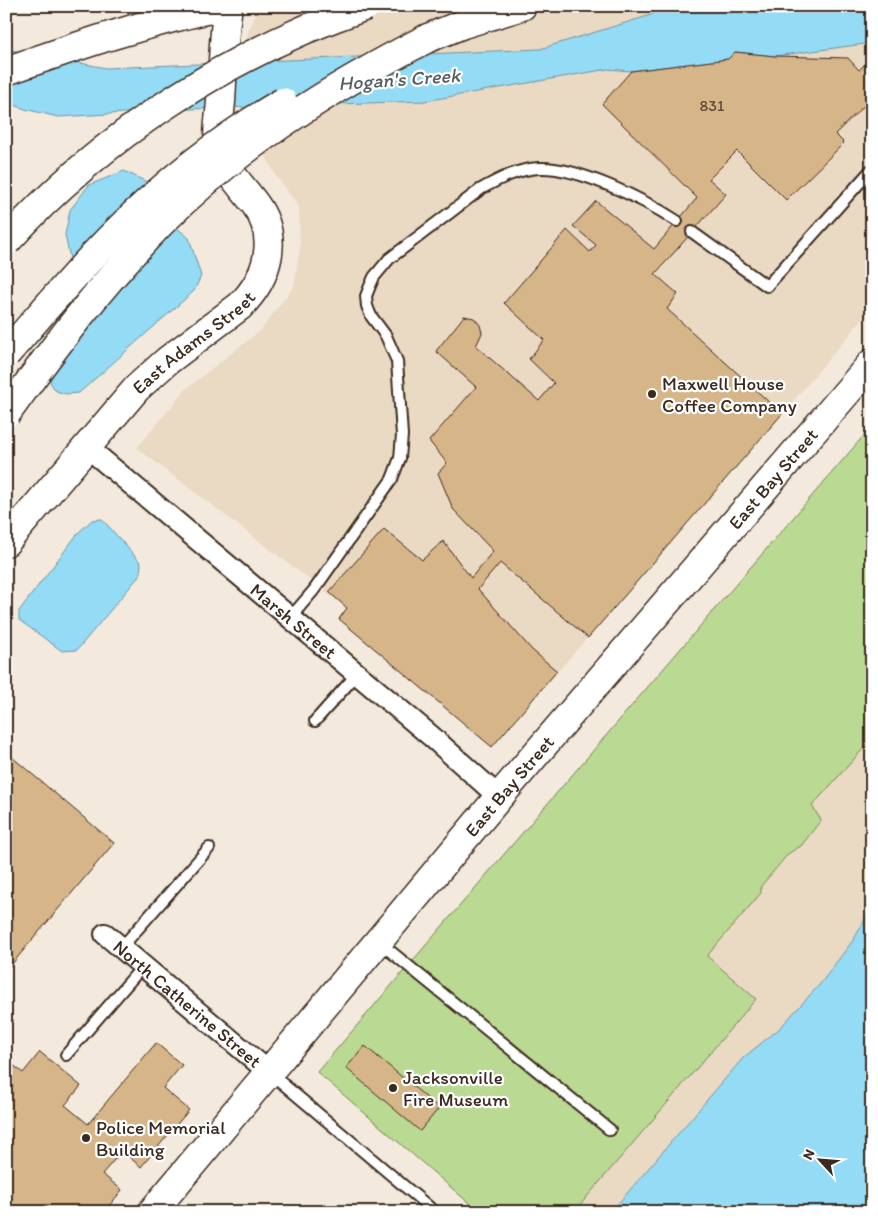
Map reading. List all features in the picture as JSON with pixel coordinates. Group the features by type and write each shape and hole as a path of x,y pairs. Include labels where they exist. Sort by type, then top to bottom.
{"main road":[{"path":"6,71 120,34 224,6"},
{"name":"East Adams Street","path":"6,542 137,388 167,361 240,306 255,289 262,276 268,250 264,222 258,209 228,169 219,144 228,6"},
{"path":"6,242 42,204 87,164 119,138 166,106 214,76 266,48 330,19 366,6"},
{"path":"6,354 71,279 118,229 176,177 211,150 280,104 318,83 359,64 463,24 522,6"},
{"path":"6,414 59,341 100,290 162,222 192,194 236,157 284,123 342,85 428,38"},
{"name":"East Bay Street","path":"152,1212 499,797 872,363"}],"street":[{"name":"Marsh Street","path":"87,447 431,736 499,797"},
{"name":"North Catherine Street","path":"105,934 269,1072"}],"lane":[{"path":"290,618 314,590 392,479 400,458 402,435 397,361 386,336 371,316 366,296 382,267 481,189 520,171 536,168 567,170 642,200 677,221"},
{"path":"692,232 767,286 872,169"},
{"path":"315,721 357,674"},
{"path":"121,948 209,848"},
{"path":"378,941 610,1130"},
{"path":"66,1055 143,966"},
{"path":"269,1072 436,1212"}],"shaded area":[{"path":"260,6 872,6 872,308 492,747 347,608 137,448 186,389 261,330 294,286 300,249 299,207 276,176 241,107 248,32"},
{"path":"872,738 872,907 854,939 821,983 872,1026 795,1012 780,1028 743,1058 611,1212 574,1212 756,1000 706,956 761,893 761,886 790,853 801,846 821,820 812,806"}],"green space":[{"path":"872,426 872,739 812,806 821,820 801,846 789,853 761,886 761,893 707,956 756,999 574,1212 507,1212 495,1206 484,1205 476,1209 317,1072"}],"water":[{"name":"Hogan's Creek","path":"664,6 872,6 872,43 775,56 735,52 728,59 631,71 608,69 425,101 192,109 58,117 6,102 6,49 106,68 540,49 651,15"},
{"path":"124,171 145,181 176,227 189,238 201,276 194,291 79,393 66,394 56,391 50,382 54,363 74,320 77,291 65,235 70,210 89,185"},
{"path":"102,519 141,563 140,575 77,650 62,651 19,620 19,611 79,532 92,520"},
{"path":"872,907 872,1212 611,1212 743,1058 780,1028 821,983 854,939"}],"building":[{"name":"Maxwell House Coffee Company","path":"735,52 775,56 848,58 859,70 866,63 872,61 872,98 835,134 844,143 786,200 737,151 709,179 726,194 655,274 678,294 667,309 782,414 588,638 500,563 478,589 532,650 557,671 492,747 339,619 347,608 329,592 384,529 422,560 443,541 471,578 493,551 453,509 438,473 447,463 429,441 476,387 436,351 464,316 474,318 480,325 482,333 476,346 539,401 554,383 529,359 544,340 504,303 567,230 590,252 596,245 573,226 596,201 654,249 697,198 602,104 631,71 728,59"},
{"path":"6,752 114,843 6,971"},
{"name":"Police Memorial Building","path":"156,1043 182,1065 163,1088 189,1110 141,1167 122,1151 102,1174 122,1190 104,1212 6,1212 6,1059 23,1073 40,1052 81,1086 65,1105 88,1124"},
{"name":"Jacksonville Fire Museum","path":"365,1046 439,1108 420,1131 346,1068"}],"place":[{"name":"Maxwell House Coffee Company","path":"652,394"},
{"name":"Jacksonville Fire Museum","path":"393,1088"},
{"name":"Police Memorial Building","path":"86,1138"}]}
